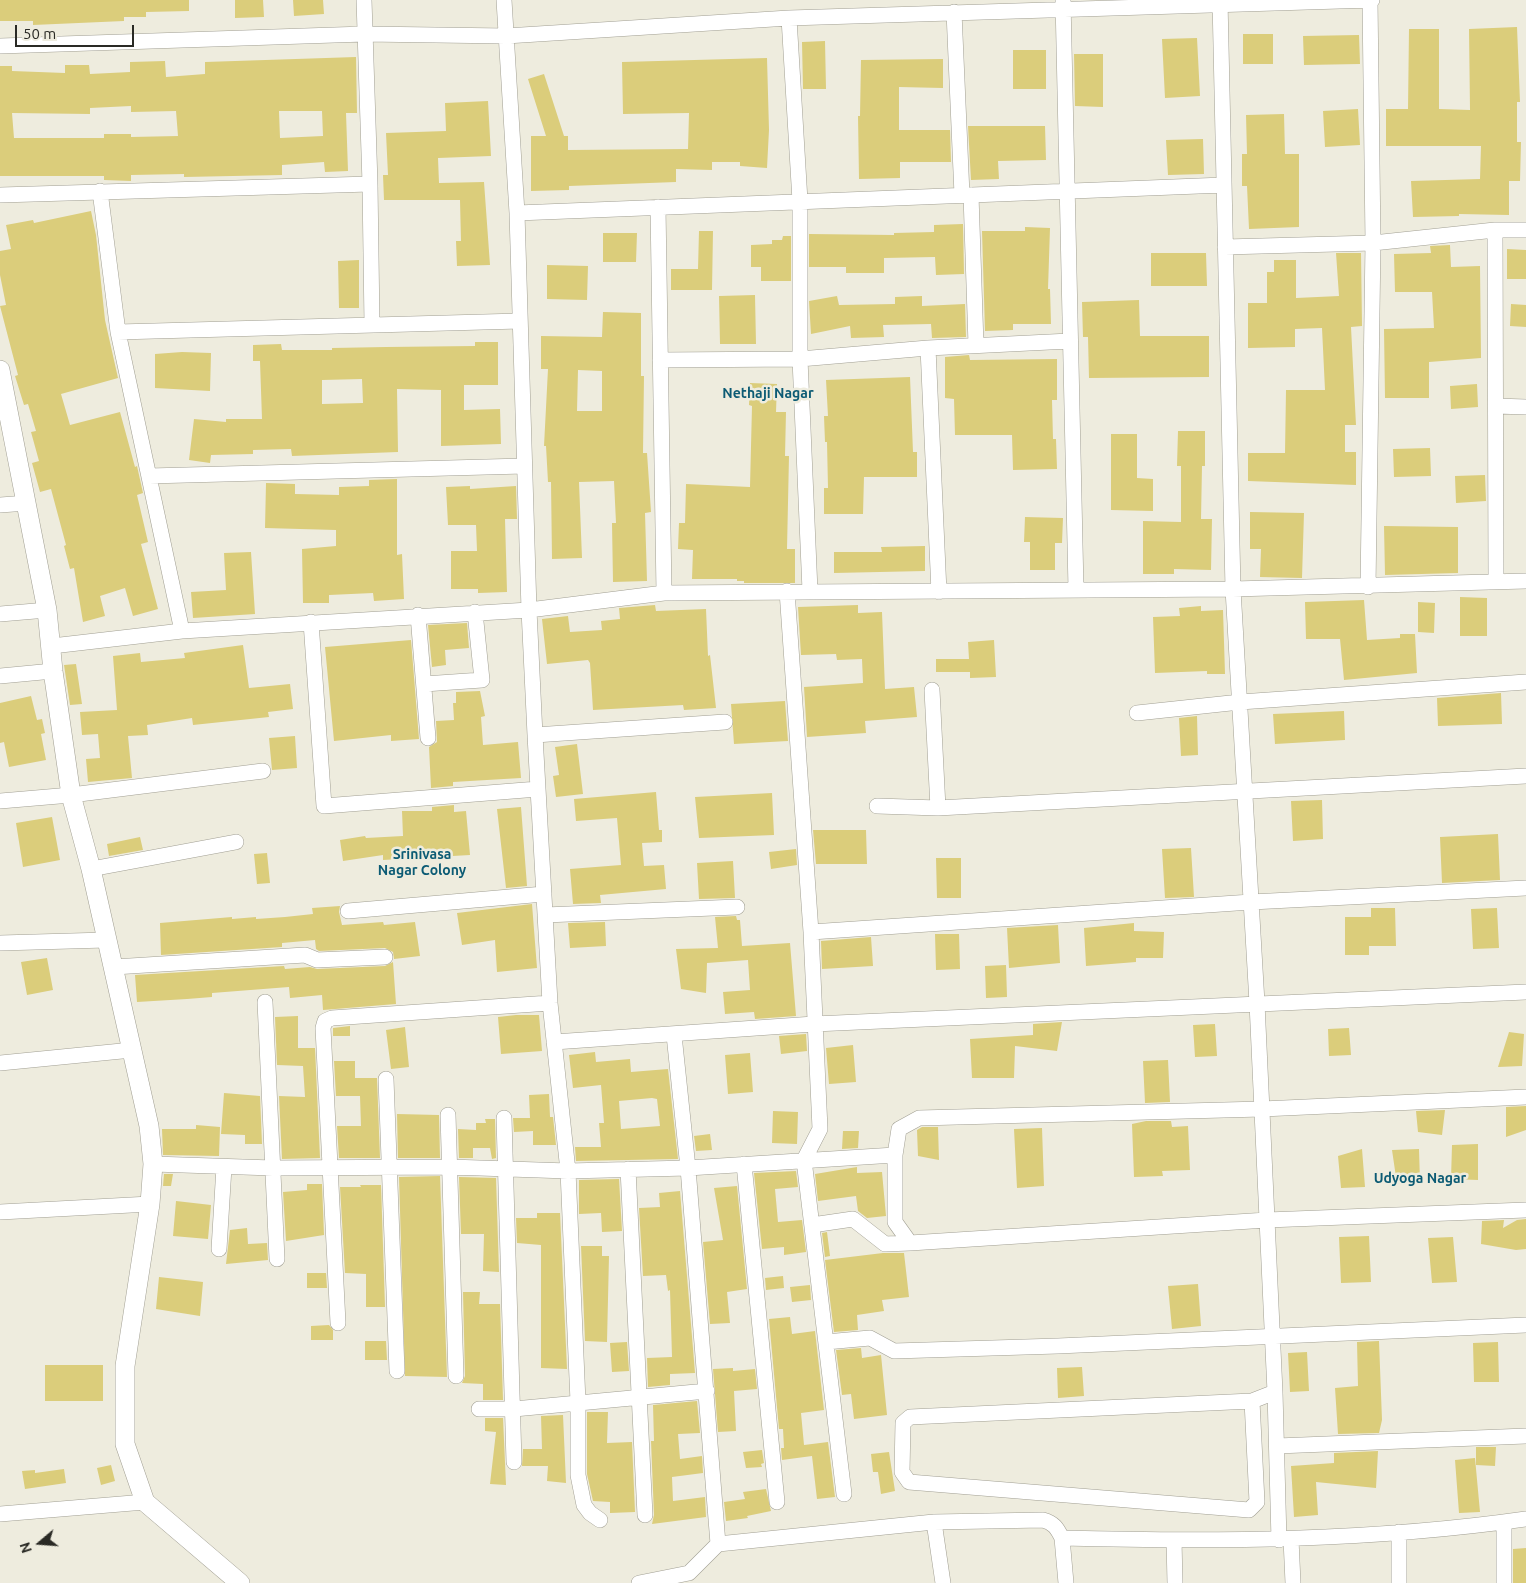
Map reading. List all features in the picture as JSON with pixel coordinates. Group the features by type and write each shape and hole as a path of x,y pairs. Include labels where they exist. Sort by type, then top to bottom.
{"street":[{"path":"364,0 372,325"},
{"path":"504,0 517,213 524,466 535,736 550,1003 568,1171 578,1402 579,1492 584,1505 590,1513 600,1520"},
{"path":"0,46 365,34 506,36 789,18 907,7 954,12 1063,4 1371,0 1373,243 1368,587"},
{"path":"1220,2 1233,589 1257,1003 1277,1446 1285,1540 1293,1583"},
{"path":"1063,4 1076,589"},
{"path":"954,12 976,345"},
{"path":"789,18 800,201 800,359 810,591"},
{"path":"0,196 100,191 370,184"},
{"path":"517,213 1224,185"},
{"path":"100,191 118,332 182,631"},
{"path":"658,207 664,592"},
{"path":"1495,230 1496,582"},
{"path":"1225,247 1373,243 1495,230 1526,230"},
{"path":"118,332 520,320"},
{"path":"660,360 800,359 928,348 1070,341"},
{"path":"928,348 939,592"},
{"path":"0,370 3,404 27,503 47,610 53,671 71,794 114,967 148,1126 153,1164 150,1204 125,1366 125,1444 145,1502 240,1583"},
{"path":"1496,406 1526,407"},
{"path":"149,476 524,466"},
{"path":"0,505 27,503"},
{"path":"52,646 182,631 418,615 529,610 664,592 1233,589 1368,587 1526,581"},
{"path":"787,591 810,932 820,1129 804,1160 844,1494"},
{"path":"0,614 47,610"},
{"path":"424,684 482,680 476,612"},
{"path":"418,615 428,738"},
{"path":"310,622 324,806 538,790"},
{"path":"0,676 53,671"},
{"path":"1137,713 1240,702 1526,682"},
{"path":"932,690 938,808"},
{"path":"535,736 725,722"},
{"path":"0,801 263,770"},
{"path":"877,806 938,808 1526,776"},
{"path":"91,869 236,842"},
{"path":"810,932 1251,902 1526,888"},
{"path":"348,911 544,894"},
{"path":"545,916 737,907"},
{"path":"0,942 106,940"},
{"path":"114,967 305,955 317,960 385,957"},
{"path":"554,1042 814,1024 1526,992"},
{"path":"265,1002 277,1259"},
{"path":"338,1323 323,1028 326,1021 332,1018 395,1012 550,1003"},
{"path":"674,1035 688,1168 718,1544"},
{"path":"0,1063 132,1050"},
{"path":"386,1079 397,1372"},
{"path":"910,1243 895,1222 895,1156 899,1129 919,1118 1262,1109 1526,1097"},
{"path":"448,1115 456,1376"},
{"path":"504,1118 514,1409 514,1462"},
{"path":"153,1164 273,1168 450,1166 568,1171 688,1168 895,1156"},
{"path":"744,1164 777,1502"},
{"path":"219,1249 224,1167"},
{"path":"628,1169 645,1516"},
{"path":"0,1212 150,1204"},
{"path":"812,1225 853,1219 885,1244 1267,1220 1526,1210"},
{"path":"826,1342 870,1338 894,1351 1273,1337 1526,1325"},
{"path":"478,1409 514,1409 707,1391"},
{"path":"1252,1401 1257,1502 1249,1510 908,1482 902,1472 904,1423 910,1416 1252,1401 1275,1392"},
{"path":"1277,1446 1526,1436"},
{"path":"0,1514 145,1502"},
{"path":"1062,1538 1285,1540 1399,1532 1526,1519"},
{"path":"639,1583 686,1578 718,1544 934,1522 1043,1520 1051,1522 1056,1526 1062,1538 1066,1583"},
{"path":"934,1522 943,1583"},
{"path":"1504,1522 1504,1583"},
{"path":"1399,1532 1399,1583"},
{"path":"1174,1540 1175,1583"}],"building":[{"path":"0,0 189,0 189,11 146,12 146,17 124,17 124,21 33,25 33,21 0,21"},
{"path":"235,0 263,0 264,17 235,18"},
{"path":"293,0 323,0 324,14 294,16"},
{"path":"1517,27 1520,102 1517,102 1517,142 1521,142 1520,181 1509,181 1509,215 1459,214 1459,216 1413,217 1411,181 1480,179 1481,146 1386,146 1386,109 1408,109 1409,29 1439,29 1439,109 1470,110 1469,29"},
{"path":"1243,34 1273,34 1273,64 1243,64"},
{"path":"1359,35 1360,64 1304,65 1303,36"},
{"path":"1197,38 1200,96 1165,98 1162,39"},
{"path":"825,41 826,89 803,89 802,42"},
{"path":"1013,50 1046,50 1046,89 1013,89"},
{"path":"1074,54 1103,54 1103,107 1075,106"},
{"path":"356,57 357,113 346,113 348,171 325,172 324,162 282,165 282,175 184,177 184,174 131,175 131,181 104,180 104,176 0,176 0,66 12,66 12,71 65,73 65,65 89,65 90,74 130,72 130,62 165,61 166,77 205,74 205,62","holes":["131,106 131,112 176,111 178,136 131,137 131,134 104,134 104,138 14,138 12,113 90,114 90,108","279,111 322,111 323,136 280,138"]},
{"path":"767,58 769,130 767,168 740,166 740,162 712,162 712,170 676,169 676,182 569,186 569,190 531,191 531,136 546,136 528,79 544,74 564,136 568,136 568,150 688,149 689,113 623,114 622,62"},
{"path":"943,59 943,88 899,87 899,130 950,130 951,162 900,162 900,178 859,179 858,116 860,116 861,60"},
{"path":"488,101 491,156 438,158 439,183 484,182 490,265 457,266 456,241 461,241 460,200 384,200 383,175 388,175 386,133 446,131 445,103"},
{"path":"1358,109 1360,145 1325,147 1323,111"},
{"path":"1284,114 1285,154 1299,154 1299,227 1249,229 1247,186 1242,186 1242,154 1247,154 1246,115"},
{"path":"968,126 1045,126 1046,160 998,161 999,179 971,180"},
{"path":"1203,139 1204,174 1168,175 1166,140"},
{"path":"91,211 96,235 105,320 118,378 61,394 70,425 120,412 135,467 137,466 143,493 137,495 148,542 141,544 158,609 133,616 125,588 100,596 105,616 83,622 74,568 70,569 64,546 66,545 51,489 40,492 32,463 39,461 31,432 36,431 28,404 24,405 15,376 18,375 0,306 6,305 0,275 0,251 11,249 6,225 33,220 34,223"},
{"path":"963,224 964,274 936,275 935,257 884,258 884,273 846,273 846,267 809,267 809,234 894,235 894,233 934,232 934,225"},
{"path":"1025,227 1050,228 1048,289 1050,289 1051,324 1013,324 1013,330 985,331 982,231 1025,231"},
{"path":"699,231 713,231 712,290 671,290 671,269 698,269"},
{"path":"603,233 637,233 636,262 603,262"},
{"path":"783,236 791,236 791,281 761,281 761,267 751,267 751,245 772,244 772,240 782,240"},
{"path":"1450,245 1451,267 1480,266 1481,358 1429,362 1429,398 1385,398 1384,329 1434,328 1432,292 1395,292 1394,254 1431,253 1430,246"},
{"path":"1507,249 1526,250 1526,279 1507,279"},
{"path":"1151,253 1206,253 1207,286 1151,286"},
{"path":"1336,253 1361,253 1362,326 1351,327 1356,425 1345,425 1345,452 1356,452 1356,485 1248,481 1248,453 1285,453 1286,390 1325,390 1322,328 1295,329 1295,347 1248,348 1248,303 1267,303 1267,272 1274,272 1274,260 1296,260 1296,298 1339,296"},
{"path":"359,260 359,308 339,308 338,261"},
{"path":"547,265 588,266 587,300 547,299"},
{"path":"755,295 756,344 720,344 719,296"},
{"path":"837,296 839,305 895,304 895,297 922,296 922,306 965,304 966,337 932,338 931,324 883,325 884,337 851,338 850,326 811,334 809,301"},
{"path":"1139,300 1140,336 1209,336 1209,377 1089,378 1088,337 1083,337 1082,302"},
{"path":"1511,304 1526,305 1526,327 1510,326"},
{"path":"603,312 641,313 641,376 644,376 643,453 647,453 651,512 645,513 647,581 613,582 612,523 616,523 614,481 579,482 582,558 552,559 551,482 548,482 546,446 544,446 548,369 541,369 541,336 602,337","holes":["578,370 602,371 602,411 577,411"]},
{"path":"475,342 498,342 498,385 464,385 464,410 500,409 501,444 441,446 441,390 397,389 398,452 292,456 291,449 253,450 253,454 211,455 210,463 189,460 194,419 226,422 226,419 262,419 260,361 253,361 253,345 281,344 282,350 475,346","holes":["362,379 363,403 322,404 322,380"]},
{"path":"182,352 211,353 210,391 155,388 155,354"},
{"path":"969,355 970,360 1057,359 1057,400 1052,400 1053,439 1056,439 1057,469 1013,470 1012,435 955,435 954,399 945,398 945,357"},
{"path":"910,377 913,452 917,452 917,477 864,477 863,514 824,514 824,488 828,488 827,442 825,442 824,416 828,416 826,380"},
{"path":"750,383 777,384 776,412 786,412 785,456 789,456 787,549 795,549 795,583 744,583 744,581 737,581 737,579 692,579 693,550 678,549 679,523 685,523 686,484 750,487 752,406 749,405"},
{"path":"1477,384 1478,407 1451,409 1450,386"},
{"path":"1178,431 1205,431 1205,466 1202,466 1201,519 1212,519 1211,570 1174,569 1174,574 1143,574 1143,521 1181,522 1181,466 1177,466"},
{"path":"1111,434 1137,434 1137,478 1153,479 1153,511 1111,510"},
{"path":"1430,448 1431,476 1394,477 1393,449"},
{"path":"1485,475 1486,501 1456,503 1455,476"},
{"path":"397,479 397,555 402,554 404,599 374,601 373,593 329,595 329,603 303,603 302,549 336,546 336,530 265,528 266,483 295,484 295,494 339,495 339,487 369,486 369,480"},
{"path":"470,486 470,489 516,486 517,519 505,519 507,592 478,593 478,589 451,589 451,551 477,551 476,525 448,525 446,487"},
{"path":"1250,512 1304,513 1302,578 1260,577 1261,549 1250,549"},
{"path":"1025,517 1063,518 1062,543 1055,543 1055,570 1030,570 1030,542 1024,542"},
{"path":"1384,526 1458,527 1458,573 1385,575"},
{"path":"925,546 925,571 834,573 834,552 882,552 881,547"},
{"path":"251,552 255,614 193,618 191,592 226,590 224,553"},
{"path":"1460,597 1487,598 1487,636 1460,636"},
{"path":"1364,600 1367,640 1400,638 1400,634 1415,634 1417,673 1344,680 1340,639 1306,639 1305,602"},
{"path":"1418,602 1435,603 1434,633 1418,632"},
{"path":"655,605 656,611 706,609 708,656 710,655 716,708 684,710 683,705 593,710 590,663 588,660 547,664 542,619 568,616 570,632 602,630 601,621 620,619 619,608"},
{"path":"858,605 858,613 882,612 885,689 914,687 917,717 865,721 866,733 807,737 804,687 863,683 862,659 837,660 836,654 801,655 798,607"},
{"path":"1201,606 1201,611 1223,610 1225,674 1207,674 1207,671 1155,673 1153,617 1180,616 1179,608"},
{"path":"467,623 469,648 445,650 446,665 432,667 428,625"},
{"path":"411,640 419,739 391,741 391,735 334,741 325,647"},
{"path":"994,640 996,677 970,678 970,672 936,672 936,659 969,659 968,642"},
{"path":"243,645 249,688 290,684 293,709 268,712 269,717 193,725 192,718 147,725 148,735 128,736 132,778 88,782 86,759 100,758 98,734 82,735 80,712 117,710 113,656 140,653 141,662 185,658 184,653"},
{"path":"76,664 82,704 70,705 64,665"},
{"path":"480,691 485,716 481,717 483,745 518,742 521,778 453,782 453,786 431,788 429,747 437,742 436,721 454,720 453,703 456,703 456,692"},
{"path":"1501,693 1502,724 1438,726 1437,698"},
{"path":"31,696 37,720 42,719 45,733 41,734 46,760 9,767 4,742 0,743 0,703"},
{"path":"785,701 788,741 734,744 731,704"},
{"path":"1344,711 1345,740 1275,744 1273,714"},
{"path":"1197,716 1198,755 1181,756 1179,718"},
{"path":"295,736 297,768 272,770 269,738"},
{"path":"577,744 583,794 556,797 553,776 559,775 555,747"},
{"path":"656,792 659,830 662,830 662,842 642,843 644,866 664,865 666,889 600,895 601,903 573,904 570,869 621,865 617,818 576,821 574,799"},
{"path":"772,793 774,835 699,838 695,797"},
{"path":"1322,800 1323,839 1293,841 1291,801"},
{"path":"454,805 454,812 466,811 470,855 383,860 383,855 343,861 340,840 365,836 366,838 403,836 402,811 432,811 432,807"},
{"path":"521,807 527,886 506,888 497,809"},
{"path":"52,817 60,860 23,867 16,823"},
{"path":"813,830 866,830 867,864 816,864"},
{"path":"1498,834 1500,880 1442,883 1440,837"},
{"path":"140,837 143,850 109,856 107,844"},
{"path":"1191,848 1194,897 1165,898 1162,849"},
{"path":"796,849 797,865 771,869 769,852"},
{"path":"267,853 270,883 257,884 254,854"},
{"path":"936,858 961,858 961,898 937,898"},
{"path":"733,861 735,898 699,899 697,863"},
{"path":"532,904 537,968 497,972 495,940 462,945 457,913"},
{"path":"340,906 339,912 342,925 383,922 384,925 415,922 420,956 394,959 393,952 385,948 319,951 316,949 315,940 282,943 282,947 161,955 160,923 232,917 232,919 256,917 256,919 285,917 313,914 312,908"},
{"path":"1371,908 1395,908 1396,946 1369,946 1369,955 1345,955 1345,917 1371,917"},
{"path":"1497,908 1499,948 1473,949 1471,909"},
{"path":"736,916 737,920 740,920 742,946 790,943 796,1016 755,1019 754,1012 725,1014 723,992 750,990 748,960 707,963 706,993 681,989 676,949 718,948 715,917"},
{"path":"605,922 606,946 570,948 568,923"},
{"path":"1134,923 1134,931 1164,932 1163,958 1136,958 1136,962 1086,966 1084,928"},
{"path":"1058,925 1060,963 1009,968 1007,928"},
{"path":"935,934 959,934 960,969 936,970"},
{"path":"871,937 873,966 822,969 821,941"},
{"path":"47,958 53,990 27,995 21,962"},
{"path":"393,962 396,1004 323,1010 322,995 290,998 289,987 212,993 212,997 137,1002 135,975 284,966 285,969 310,967 317,969 385,966"},
{"path":"1006,965 1007,997 986,998 985,966"},
{"path":"539,1015 542,1051 501,1054 498,1017"},
{"path":"298,1016 298,1048 315,1048 320,1158 282,1159 279,1096 305,1097 303,1066 277,1065 275,1017"},
{"path":"1062,1022 1057,1051 1015,1046 1014,1078 972,1078 970,1039 1033,1035 1033,1024"},
{"path":"1215,1024 1217,1056 1195,1057 1193,1025"},
{"path":"350,1026 350,1036 333,1036 333,1028"},
{"path":"405,1027 409,1067 391,1069 386,1030"},
{"path":"1349,1028 1351,1055 1329,1056 1328,1029"},
{"path":"1509,1032 1524,1034 1522,1066 1498,1067"},
{"path":"806,1034 807,1051 781,1054 779,1036"},
{"path":"853,1045 856,1082 829,1084 826,1048"},
{"path":"595,1052 596,1062 630,1059 631,1072 668,1069 678,1159 576,1161 575,1147 601,1147 599,1123 604,1123 601,1085 573,1088 569,1055","holes":["657,1099 660,1126 621,1129 619,1101"]},
{"path":"750,1053 753,1092 728,1094 725,1055"},
{"path":"1168,1060 1170,1102 1145,1103 1143,1061"},
{"path":"334,1061 355,1061 355,1078 377,1078 380,1158 339,1158 337,1126 361,1126 360,1096 336,1096"},
{"path":"224,1093 260,1096 262,1144 245,1144 245,1135 221,1134"},
{"path":"549,1094 550,1117 553,1117 556,1145 533,1145 533,1131 514,1132 513,1118 530,1118 529,1095"},
{"path":"1526,1106 1526,1130 1506,1137 1506,1107"},
{"path":"1445,1110 1442,1135 1418,1132 1416,1111"},
{"path":"773,1111 798,1112 797,1144 772,1143"},
{"path":"397,1114 439,1115 440,1158 398,1158"},
{"path":"485,1119 495,1119 496,1158 492,1159 490,1148 473,1148 473,1158 459,1158 458,1129 476,1130 476,1123 486,1123"},
{"path":"1146,1121 1171,1121 1172,1127 1188,1126 1190,1170 1162,1171 1163,1176 1134,1177 1132,1124"},
{"path":"196,1125 220,1127 219,1156 163,1155 162,1129 196,1129"},
{"path":"922,1127 938,1127 939,1160 918,1156 917,1130"},
{"path":"1042,1128 1044,1186 1017,1188 1014,1129"},
{"path":"843,1131 859,1131 858,1148 842,1149"},
{"path":"710,1134 712,1150 696,1151 694,1136"},
{"path":"1478,1144 1478,1180 1451,1179 1452,1145"},
{"path":"1362,1149 1365,1187 1341,1188 1338,1156"},
{"path":"1419,1149 1420,1182 1397,1184 1392,1150"},
{"path":"857,1167 857,1173 882,1172 886,1216 867,1218 858,1211 856,1196 818,1201 815,1174"},
{"path":"796,1171 798,1187 775,1189 778,1222 802,1220 806,1252 784,1255 784,1247 762,1249 754,1173"},
{"path":"164,1174 173,1174 171,1186 163,1186"},
{"path":"440,1176 447,1377 405,1376 399,1177"},
{"path":"459,1177 496,1178 499,1272 483,1271 484,1234 461,1234"},
{"path":"619,1179 622,1231 602,1232 601,1213 579,1214 579,1180"},
{"path":"307,1184 322,1184 324,1235 286,1241 283,1192 307,1190"},
{"path":"360,1185 381,1185 385,1307 366,1307 366,1274 345,1273 340,1187 361,1187"},
{"path":"737,1186 747,1289 727,1292 730,1323 710,1324 703,1242 723,1240 714,1188"},
{"path":"680,1191 695,1373 670,1374 670,1385 648,1387 647,1358 672,1357 670,1290 668,1291 666,1275 643,1276 639,1208 660,1207 659,1193"},
{"path":"176,1201 211,1205 208,1239 173,1236"},
{"path":"537,1213 560,1213 567,1369 541,1368 541,1245 517,1243 516,1218 537,1218"},
{"path":"1526,1219 1526,1249 1516,1250 1481,1244 1482,1221 1504,1220 1503,1228 1517,1220"},
{"path":"247,1228 248,1244 267,1243 268,1260 226,1264 230,1230"},
{"path":"827,1232 830,1256 825,1257 822,1233"},
{"path":"1369,1236 1371,1282 1341,1283 1339,1237"},
{"path":"1453,1237 1457,1282 1432,1283 1428,1238"},
{"path":"581,1246 602,1246 602,1256 609,1256 607,1342 585,1341"},
{"path":"883,1253 904,1253 909,1297 882,1300 884,1311 857,1315 858,1330 834,1332 825,1260"},
{"path":"307,1273 326,1273 327,1288 307,1288"},
{"path":"783,1276 784,1288 766,1290 765,1278"},
{"path":"159,1277 203,1282 200,1316 156,1309"},
{"path":"1198,1284 1201,1326 1172,1329 1168,1286"},
{"path":"810,1285 811,1300 792,1302 790,1287"},
{"path":"463,1292 480,1292 479,1304 500,1304 503,1400 483,1400 483,1384 462,1383 465,1376"},
{"path":"790,1317 792,1334 815,1331 824,1410 801,1413 804,1445 828,1442 835,1497 817,1499 812,1456 782,1460 781,1448 784,1448 783,1429 779,1429 769,1319"},
{"path":"329,1325 333,1330 333,1340 311,1340 311,1326"},
{"path":"365,1341 386,1341 387,1360 365,1360"},
{"path":"1379,1341 1382,1420 1379,1433 1338,1434 1335,1388 1358,1386 1357,1342"},
{"path":"627,1342 629,1371 612,1372 610,1343"},
{"path":"1498,1342 1499,1382 1474,1382 1473,1343"},
{"path":"861,1348 862,1358 881,1355 887,1415 854,1419 851,1394 842,1395 836,1350"},
{"path":"1307,1352 1309,1391 1290,1392 1288,1353"},
{"path":"45,1365 103,1365 103,1401 45,1401"},
{"path":"1082,1367 1084,1396 1058,1398 1057,1368"},
{"path":"733,1368 733,1371 755,1369 757,1389 734,1391 736,1431 718,1432 713,1369"},
{"path":"697,1401 700,1433 678,1434 680,1459 702,1456 703,1473 672,1477 673,1501 705,1497 706,1517 652,1524 654,1515 651,1441 654,1441 653,1405"},
{"path":"587,1412 608,1412 607,1443 632,1442 635,1512 610,1513 610,1502 593,1501 587,1474"},
{"path":"563,1415 566,1483 547,1481 548,1466 522,1466 523,1449 542,1449 541,1416"},
{"path":"485,1418 503,1418 506,1485 490,1484 496,1432 485,1431"},
{"path":"1476,1447 1496,1447 1495,1466 1476,1465"},
{"path":"762,1450 764,1463 761,1464 762,1467 746,1468 743,1452"},
{"path":"1378,1451 1376,1488 1316,1482 1318,1515 1294,1517 1291,1466 1334,1463 1334,1453"},
{"path":"889,1452 895,1491 881,1494 878,1472 873,1472 871,1454"},
{"path":"1475,1458 1480,1512 1459,1513 1455,1460"},
{"path":"111,1465 115,1481 101,1485 97,1468"},
{"path":"64,1469 66,1483 25,1489 22,1471 35,1470 35,1473"},
{"path":"766,1489 771,1511 747,1516 748,1518 726,1521 724,1502 745,1499 743,1492"},
{"path":"1526,1548 1526,1583 1513,1583 1513,1549"}],"district":[{"name":"Nethaji Nagar","path":"768,393"},
{"name":"Srinivasa Nagar Colony","path":"422,862"},
{"name":"Udyoga Nagar","path":"1420,1178"}]}
